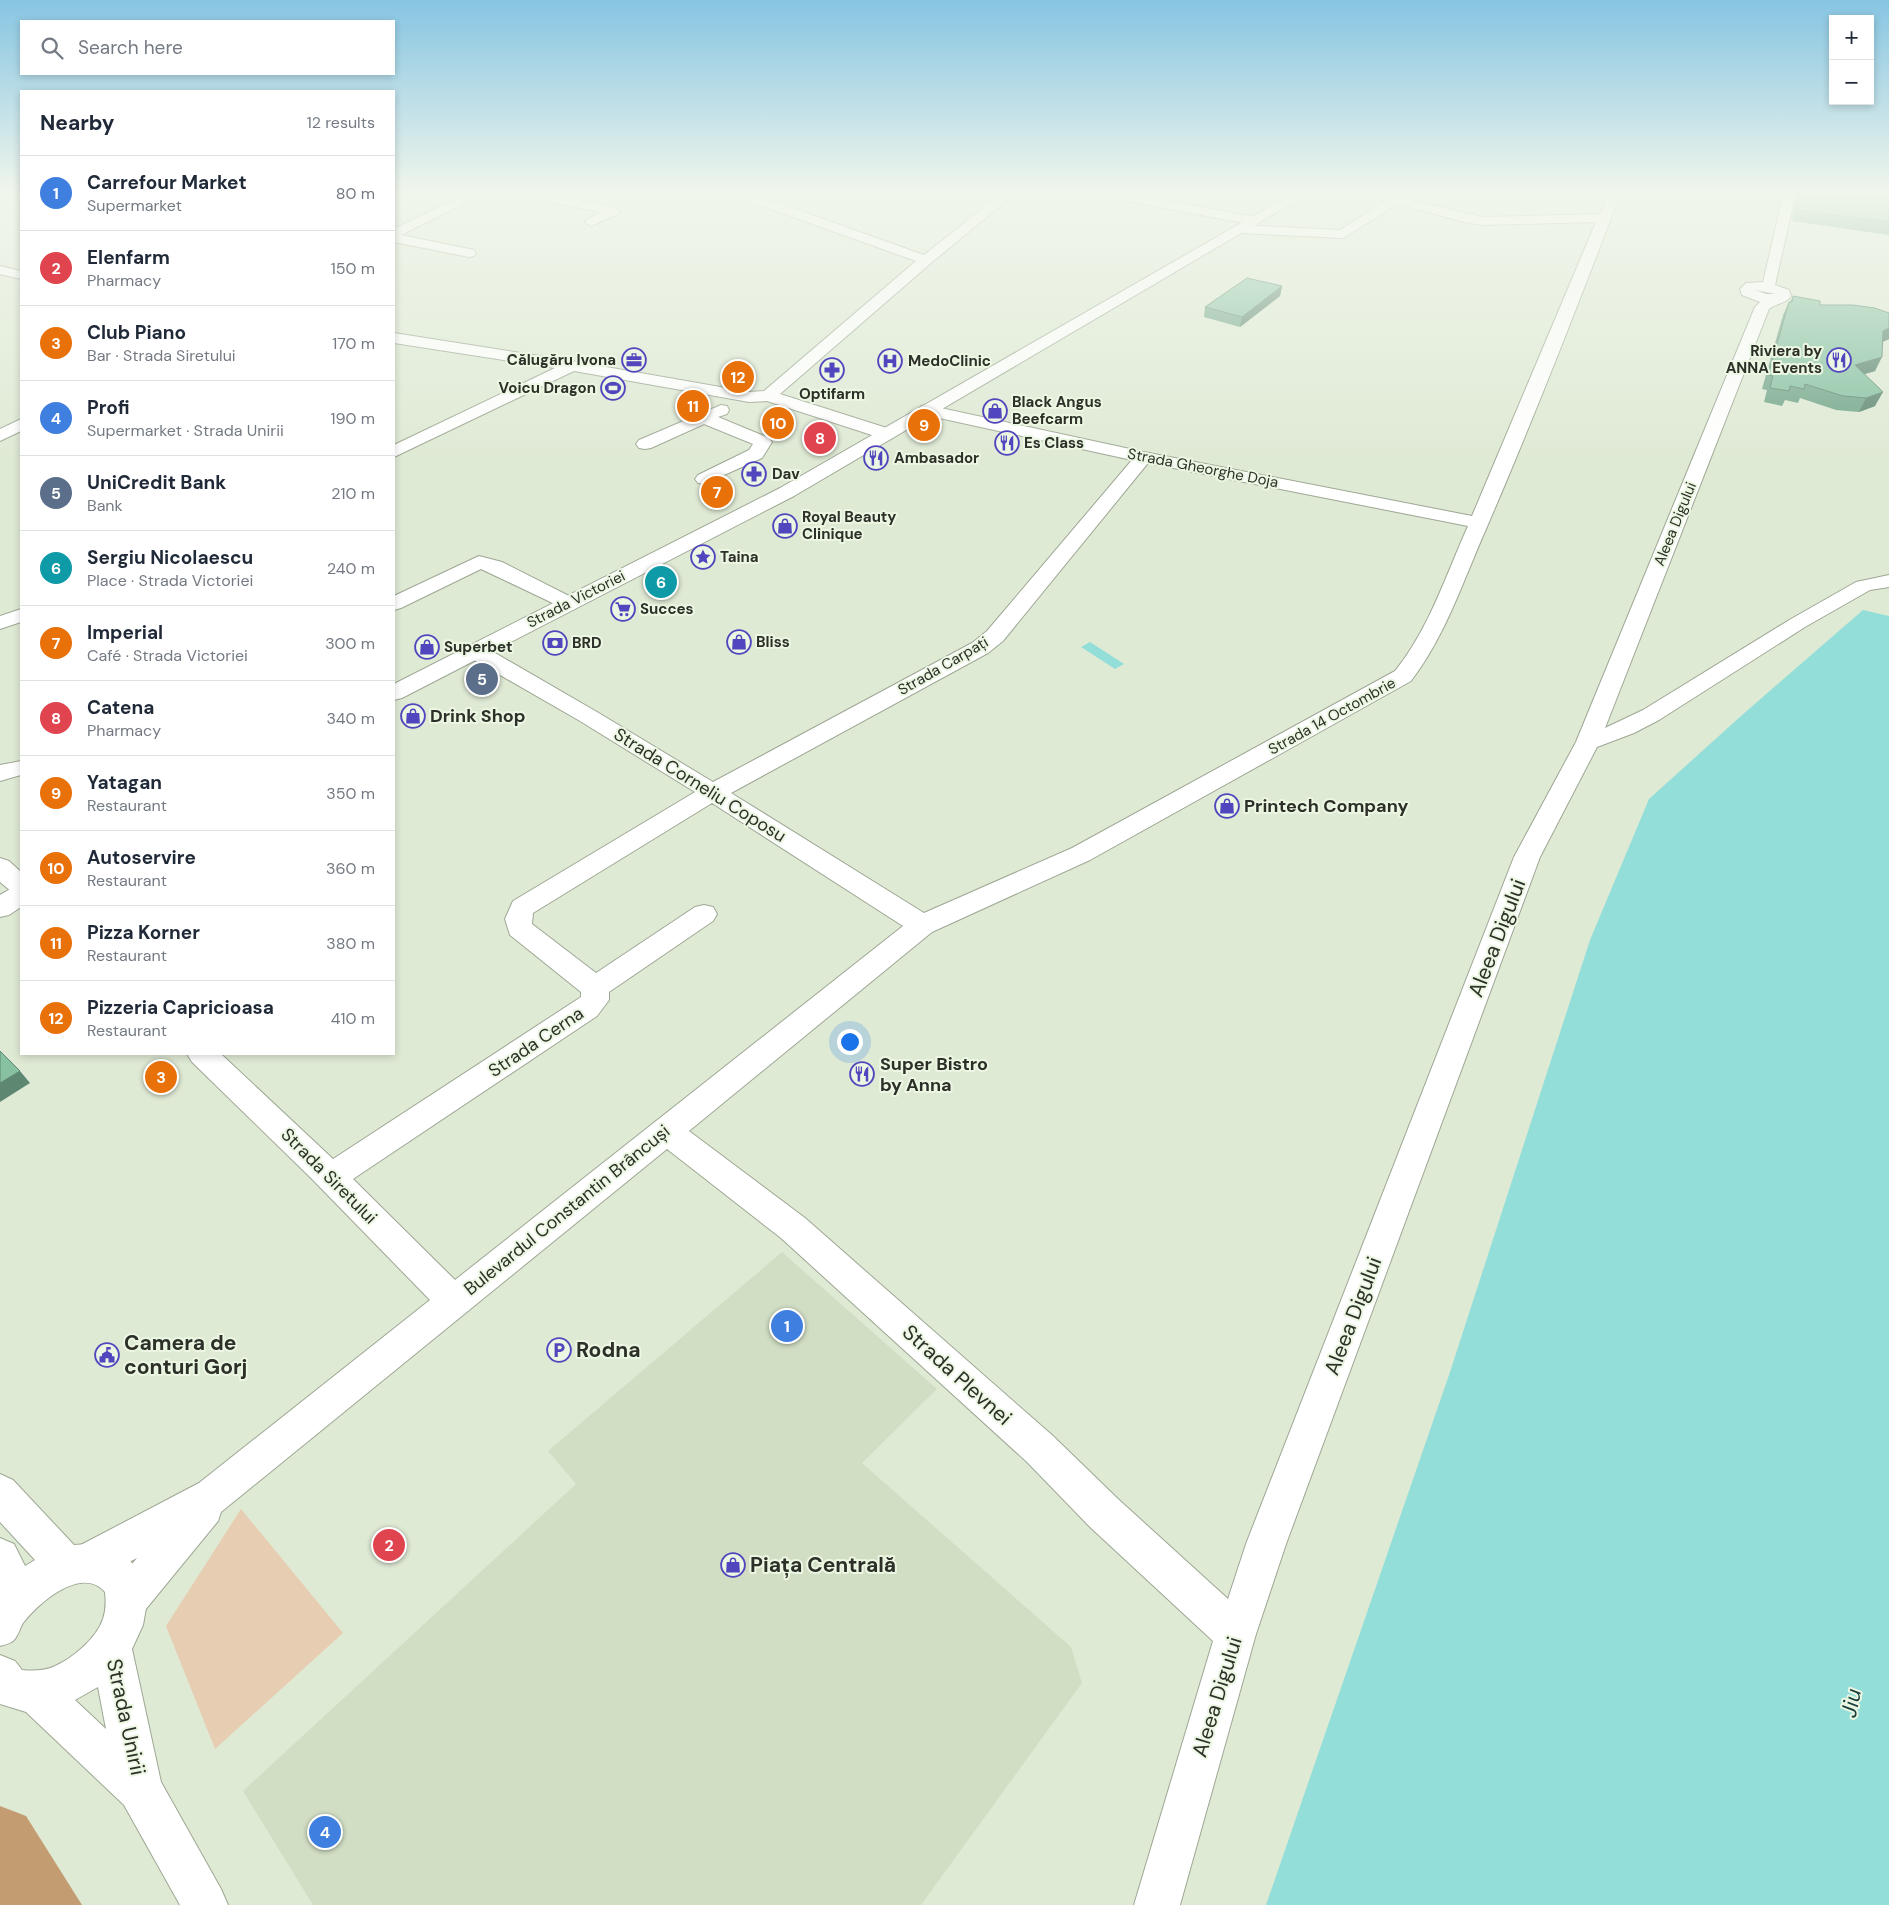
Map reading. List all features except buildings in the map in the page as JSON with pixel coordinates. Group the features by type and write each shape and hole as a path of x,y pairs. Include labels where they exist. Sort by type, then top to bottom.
{"street":[{"path":"768,396 902,281"},
{"name":"Strada Victoriei","path":"395,692 766,504 1151,281"},
{"name":"Strada 14 Octombrie","path":"922,925 1081,854 1403,676 1422,651 1537,387 1580,281"},
{"name":"Aleea Digului","path":"1156,1905 1236,1634 1266,1544 1527,857 1588,742 1767,281"},
{"path":"395,338 572,366 749,397 768,396 887,434"},
{"path":"395,452 572,366"},
{"path":"645,444 749,397"},
{"name":"Strada Gheorghe Doja","path":"927,410 1144,457 1479,523"},
{"path":"704,479 756,454 763,442 705,418"},
{"path":"0,436 20,425"},
{"name":"Strada Carpați","path":"713,792 980,648 995,636 1144,457"},
{"path":"395,604 480,562 495,566 568,604"},
{"path":"1588,742 1626,728 1651,714 1798,623 1863,586 1889,581"},
{"path":"0,623 20,615"},
{"name":"Strada Corneliu Coposu","path":"475,652 571,706 713,792 922,925"},
{"path":"0,773 20,768"},
{"name":"Strada Cerna","path":"331,1177 587,1008 595,1000 595,988 520,928 518,918 522,908 713,792"},
{"path":"0,867 20,885"},
{"path":"0,908 20,895"},
{"path":"595,988 704,914"},
{"name":"Bulevardul Constantin Brâncuși","path":"127,1601 213,1496 922,925"},
{"name":"Strada Siretului","path":"203,1055 331,1177 453,1301"},
{"name":"Strada Plevnei","path":"666,1131 793,1228 1040,1450 1111,1519 1236,1634"},
{"name":"Strada Unirii","path":"0,1493 78,1564 109,1568 123,1581 127,1601 123,1624 111,1646 89,1669 62,1686 11,1687"},
{"name":"Bulevardul Constantin Brâncuși","path":"78,1564 213,1496"},
{"path":"0,1558 5,1617"},
{"path":"5,1617 41,1578 78,1564"},
{"name":"Strada Unirii","path":"111,1646 140,1789 205,1905"},
{"name":"Strada Unirii","path":"11,1687 140,1789"}],"shaded area":[{"name":"Piața Centrală","path":"782,1252 937,1389 862,1463 1071,1647 1082,1683 921,1905 313,1905 243,1791 576,1484 548,1451"},
{"path":"241,1509 343,1633 215,1749 166,1626"},
{"path":"0,1806 26,1816 82,1905 0,1905"}],"water":[{"name":"Jiu","path":"1863,610 1889,616 1889,1905 1266,1905 1449,1375 1590,940 1649,799"},
{"path":"1090,642 1124,664 1115,669 1081,647"}],"place":[{"name":"Călugăru Ivona","path":"634,360"},
{"name":"Riviera by ANNA Events","path":"1839,360"},
{"name":"MedoClinic","path":"890,361"},
{"name":"Optifarm","path":"832,370"},
{"name":"Pizzeria Capricioasa","path":"738,377"},
{"name":"Voicu Dragon","path":"613,388"},
{"name":"Pizza Korner","path":"693,406"},
{"name":"Black Angus Beefcarm","path":"995,411"},
{"name":"Autoservire","path":"778,423"},
{"name":"Yatagan","path":"924,425"},
{"name":"Catena","path":"820,438"},
{"name":"Es Class","path":"1007,443"},
{"name":"Ambasador","path":"876,458"},
{"name":"Dav","path":"754,474"},
{"name":"Imperial","path":"717,492"},
{"name":"Royal Beauty Clinique","path":"785,526"},
{"name":"Taina","path":"703,557"},
{"name":"Sergiu Nicolaescu","path":"661,582"},
{"name":"Succes","path":"623,609"},
{"name":"Bliss","path":"739,642"},
{"name":"BRD","path":"555,643"},
{"name":"Superbet","path":"427,647"},
{"name":"UniCredit Bank","path":"482,679"},
{"name":"Drink Shop","path":"413,716"},
{"name":"Printech Company","path":"1227,806"},
{"name":"Super Bistro by Anna","path":"862,1074"},
{"name":"Club Piano","path":"161,1077"},
{"name":"Carrefour Market","path":"787,1326"},
{"name":"Rodna","path":"559,1350"},
{"name":"Camera de conturi Gorj","path":"107,1355"},
{"name":"Elenfarm","path":"389,1545"},
{"name":"Piața Centrală","path":"733,1565"},
{"name":"Profi","path":"325,1832"}]}
